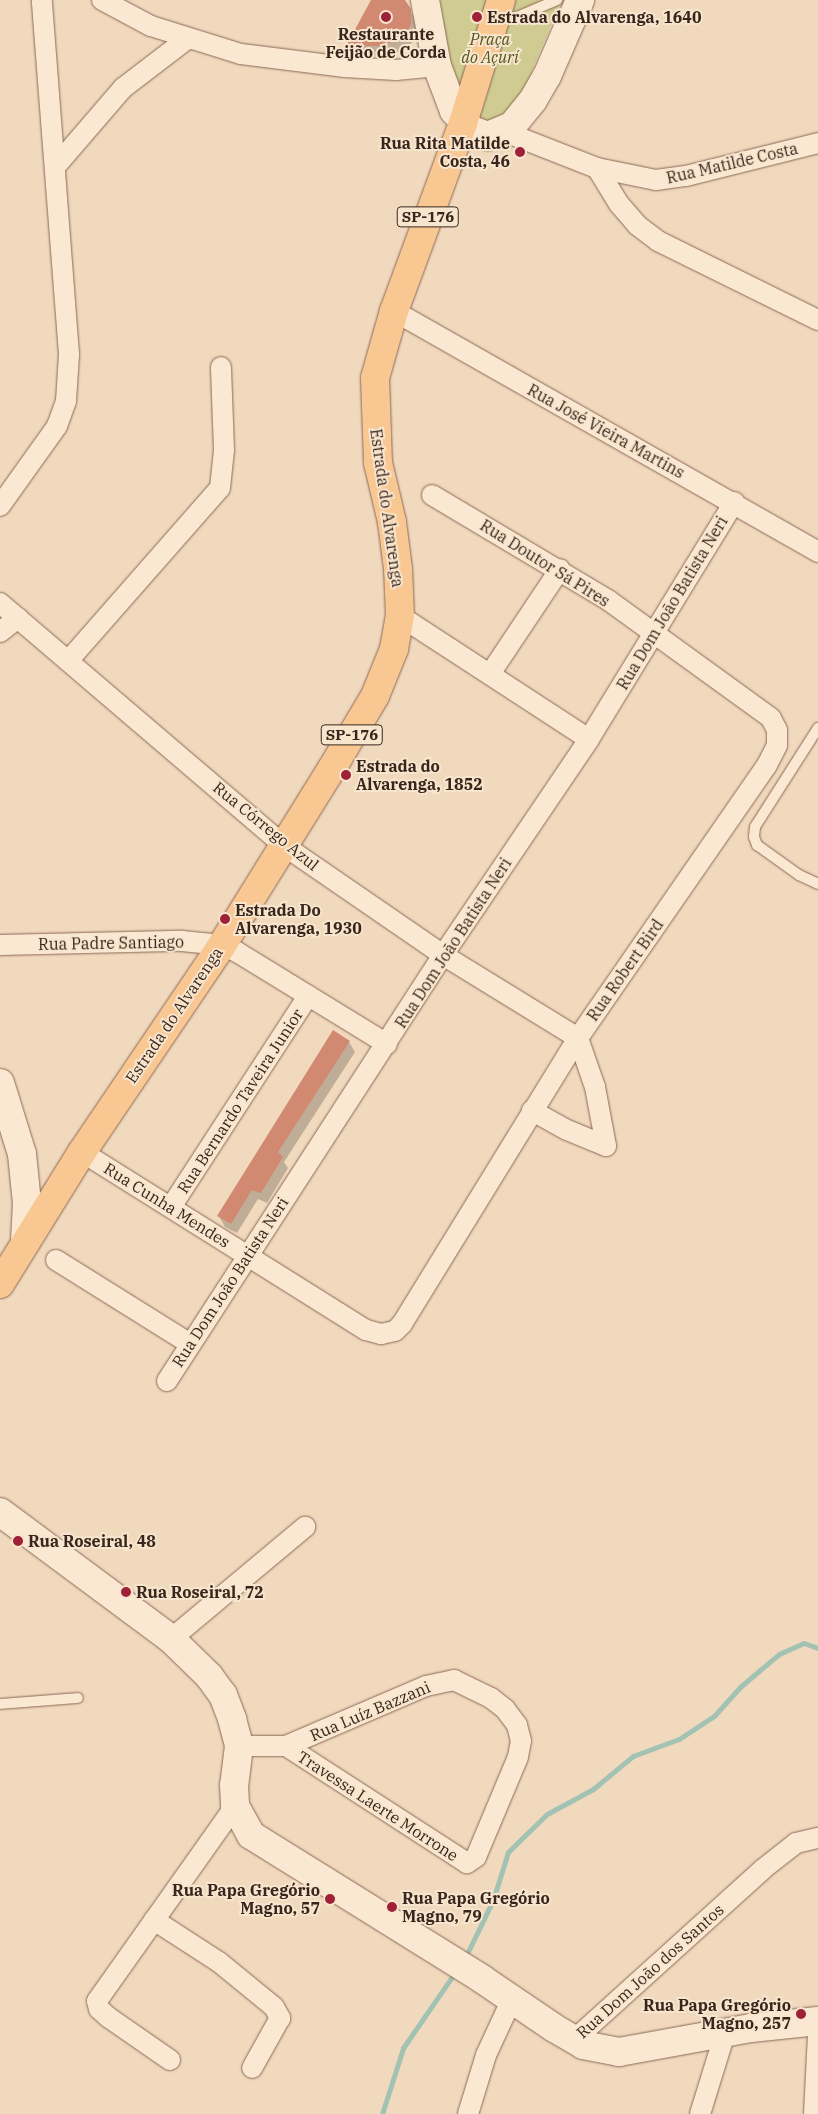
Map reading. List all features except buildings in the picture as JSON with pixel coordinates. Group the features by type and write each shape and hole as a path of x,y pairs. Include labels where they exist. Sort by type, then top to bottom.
{"main road":[{"name":"Estrada do Alvarenga","path":"0,1284 25,1240 82,1152 222,946 375,696 394,650 400,616 392,522 378,463 374,419 375,378 394,311 463,123 508,9"}],"street":[{"path":"0,506 57,426 66,401 68,354 42,0"},
{"path":"102,0 151,26 187,40 266,58 345,67 396,70 437,66"},
{"path":"425,0 437,66 454,111 463,123 480,135 505,132 517,122 547,76 580,0"},
{"path":"55,166 123,88 187,40"},
{"name":"Rua Matilde Costa","path":"505,132 597,168 656,180 686,176 818,143"},
{"path":"597,168 619,204 637,225 658,241 818,320"},
{"name":"Rua José Vieira Martins","path":"394,311 734,502 818,552"},
{"path":"68,661 220,488 224,450 221,367"},
{"name":"Rua Doutor Sá Pires","path":"432,495 560,569 654,636"},
{"name":"Rua Dom João Batista Neri","path":"167,1381 189,1343 387,1044 443,955 589,739 654,636 734,502"},
{"path":"490,674 560,569"},
{"name":"Rua Córrego Azul","path":"0,603 284,844 443,955 578,1038"},
{"path":"400,616 589,739"},
{"path":"0,632 18,618"},
{"name":"Rua Robert Bird","path":"381,1334 394,1331 402,1324 578,1038 767,765 777,745 777,730 771,718 654,636"},
{"name":"Rua Padre Santiago","path":"0,945 182,941 222,946"},
{"path":"222,946 387,1044"},
{"name":"Rua Bernardo Taveira Junior","path":"171,1207 308,996"},
{"path":"532,1111 565,1130 606,1146 595,1087 578,1038"},
{"path":"0,1083 13,1118 24,1172 27,1203 25,1240"},
{"name":"Rua Cunha Mendes","path":"82,1152 366,1330 381,1334"},
{"path":"24,1172 36,1194 50,1202"},
{"path":"56,1260 189,1343"},
{"path":"0,1512 171,1639 223,1695 239,1746 234,1785 235,1806 101,1994 98,2007 170,2060"},
{"path":"171,1639 305,1527"},
{"name":"Rua Luíz Bazzani","path":"239,1746 286,1746 441,1682 464,1683 491,1698 517,1725 521,1741 499,1804 476,1857 471,1863"},
{"name":"Travessa Laerte Morrone","path":"286,1746 464,1862 471,1863"},
{"name":"Rua Dom João dos Santos","path":"235,1806 251,1835 482,1979 574,2040 763,1870 796,1844 818,1838"},
{"path":"154,1920 218,1962 274,2007 280,2018 252,2068"},
{"path":"468,2114 486,2055 512,1999"},
{"path":"574,2040 596,2049 618,2052 725,2033 818,2021"},
{"path":"700,2114 725,2033"},
{"path":"814,2114 818,2035"}],"lane":[{"path":"508,9 557,0"},
{"path":"818,728 755,827 754,837 757,845 800,875 818,884"},
{"path":"0,1704 78,1698"}],"green space":[{"name":"Praça do Açurí","path":"435,0 562,0 516,108 490,124 475,115 445,72"}],"waterway":[{"path":"465,1958 493,1900 508,1852 547,1814 593,1789 633,1756 679,1739 714,1716 740,1687 779,1654 804,1643 818,1648"},
{"path":"382,2114 403,2048 456,1971"}],"place":[{"name":"Restaurante Feijão de Corda","path":"386,17"},
{"name":"Estrada do Alvarenga, 1640","path":"477,17"},
{"name":"Rua Rita Matilde Costa, 46","path":"520,152"},
{"name":"Estrada do Alvarenga, 1852","path":"346,775"},
{"name":"Estrada Do Alvarenga, 1930","path":"225,919"},
{"name":"Rua Roseiral, 48","path":"18,1541"},
{"name":"Rua Roseiral, 72","path":"126,1592"},
{"name":"Rua Papa Gregório Magno, 57","path":"330,1899"},
{"name":"Rua Papa Gregório Magno, 79","path":"392,1907"},
{"name":"Rua Papa Gregório Magno, 257","path":"801,2014"}]}
